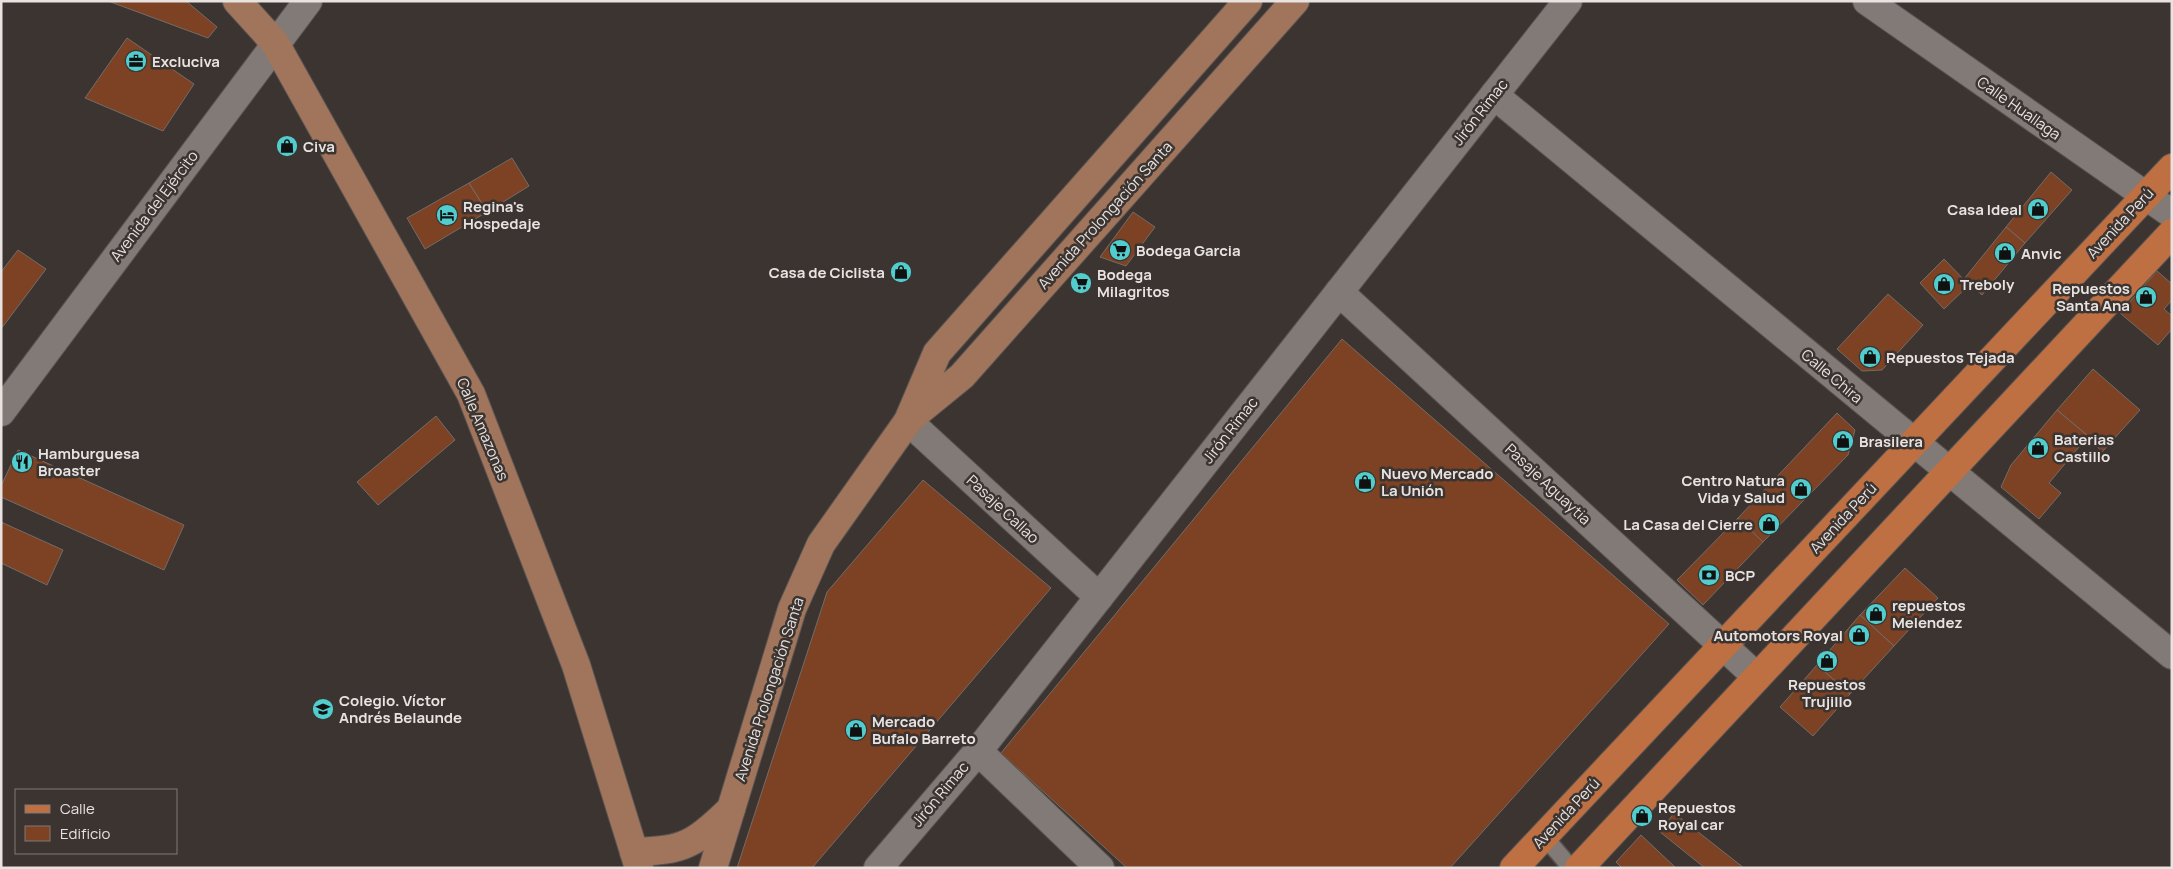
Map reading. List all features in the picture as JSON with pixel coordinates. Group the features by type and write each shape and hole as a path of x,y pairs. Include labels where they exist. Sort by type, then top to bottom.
{"main road":[{"name":"Avenida Perú","path":"1514,868 2172,168"},
{"path":"1579,868 2172,233"}],"street":[{"name":"Calle Amazonas","path":"237,1 275,44 471,394 576,665 636,860"},
{"name":"Avenida del Ejército","path":"1,412 308,1"},
{"name":"Avenida Prolongación Santa","path":"714,868 792,609 821,544 908,421 937,353 1248,1"},
{"name":"Avenida Prolongación Santa","path":"908,421 962,376 1295,1"},
{"name":"Jirón Rimac","path":"888,864 1568,1"},
{"name":"Calle Huallaga","path":"1867,1 2172,214"},
{"name":"Calle Chira","path":"1494,95 2172,655"},
{"name":"Pasaje Aguaytia","path":"1339,292 1757,677"},
{"name":"Pasaje Callao","path":"908,421 1099,597"},
{"path":"978,750 1100,868"},
{"path":"636,860 663,850 688,844 708,830 731,809"}],"lane":[{"path":"1544,836 1571,868"}],"building":[{"path":"108,1 186,1 217,27 208,38"},
{"name":"Excluciva","path":"127,38 194,84 163,131 85,98"},
{"path":"512,158 529,186 487,212 469,183"},
{"name":"Casa Ideal","path":"2051,172 2072,190 2025,243 2006,227"},
{"name":"Regina's Hospedaje","path":"469,183 487,212 425,249 407,218"},
{"path":"1133,212 1155,227 1126,266 1100,257"},
{"path":"2006,227 2025,243 1982,295 1964,279"},
{"path":"18,250 46,269 1,329 1,272"},
{"name":"Treboly","path":"1944,259 1969,285 1944,309 1920,283"},
{"path":"2157,271 2172,284 2172,300 2164,309 2172,316 2172,329 2158,345 2120,313"},
{"path":"1888,294 1923,325 1882,370 1862,371 1837,349"},
{"name":"Nuevo Mercado La Unión","path":"1342,339 1669,624 1450,868 1127,868 1001,753"},
{"path":"2093,369 2140,410 2102,452 2088,436 2057,410"},
{"path":"2057,410 2088,436 2049,483 2061,493 2039,519 2001,487 2011,465"},
{"path":"1837,413 1855,430 1848,455 1763,542 1738,518"},
{"path":"436,416 455,440 378,505 357,482"},
{"path":"18,450 184,525 164,570 1,497 1,486"},
{"name":"Mercado Bufalo Barreto","path":"923,480 1051,588 812,868 737,868 827,592"},
{"path":"1738,518 1763,542 1703,605 1677,580"},
{"path":"1,522 63,550 47,585 1,563"},
{"path":"1905,568 1938,598 1894,646 1860,615"},
{"path":"1860,615 1894,646 1850,694 1817,665"},
{"path":"1817,665 1850,694 1813,736 1780,707"},
{"path":"1674,813 1744,868 1705,868 1660,832"},
{"path":"1641,835 1676,868 1622,868 1616,862"}],"place":[{"name":"Excluciva","path":"136,61"},
{"name":"Civa","path":"287,146"},
{"name":"Casa Ideal","path":"2038,209"},
{"name":"Regina's Hospedaje","path":"447,215"},
{"name":"Bodega Garcia","path":"1120,250"},
{"name":"Anvic","path":"2005,253"},
{"name":"Casa de Ciclista","path":"901,272"},
{"name":"Bodega Milagritos","path":"1081,283"},
{"name":"Treboly","path":"1944,284"},
{"name":"Repuestos Santa Ana","path":"2146,297"},
{"name":"Repuestos Tejada","path":"1870,357"},
{"name":"Brasilera","path":"1843,441"},
{"name":"Baterias Castillo","path":"2038,448"},
{"name":"Hamburguesa Broaster","path":"22,462"},
{"name":"Nuevo Mercado La Unión","path":"1365,482"},
{"name":"Centro Natura Vida y Salud","path":"1801,489"},
{"name":"La Casa del Cierre","path":"1769,524"},
{"name":"BCP","path":"1709,575"},
{"name":"repuestos Melendez","path":"1876,614"},
{"name":"Automotors Royal","path":"1859,635"},
{"name":"Repuestos Trujillo","path":"1827,661"},
{"name":"Colegio. Víctor Andrés Belaunde","path":"323,709"},
{"name":"Mercado Bufalo Barreto","path":"856,730"},
{"name":"Repuestos Royal car","path":"1642,816"}]}
